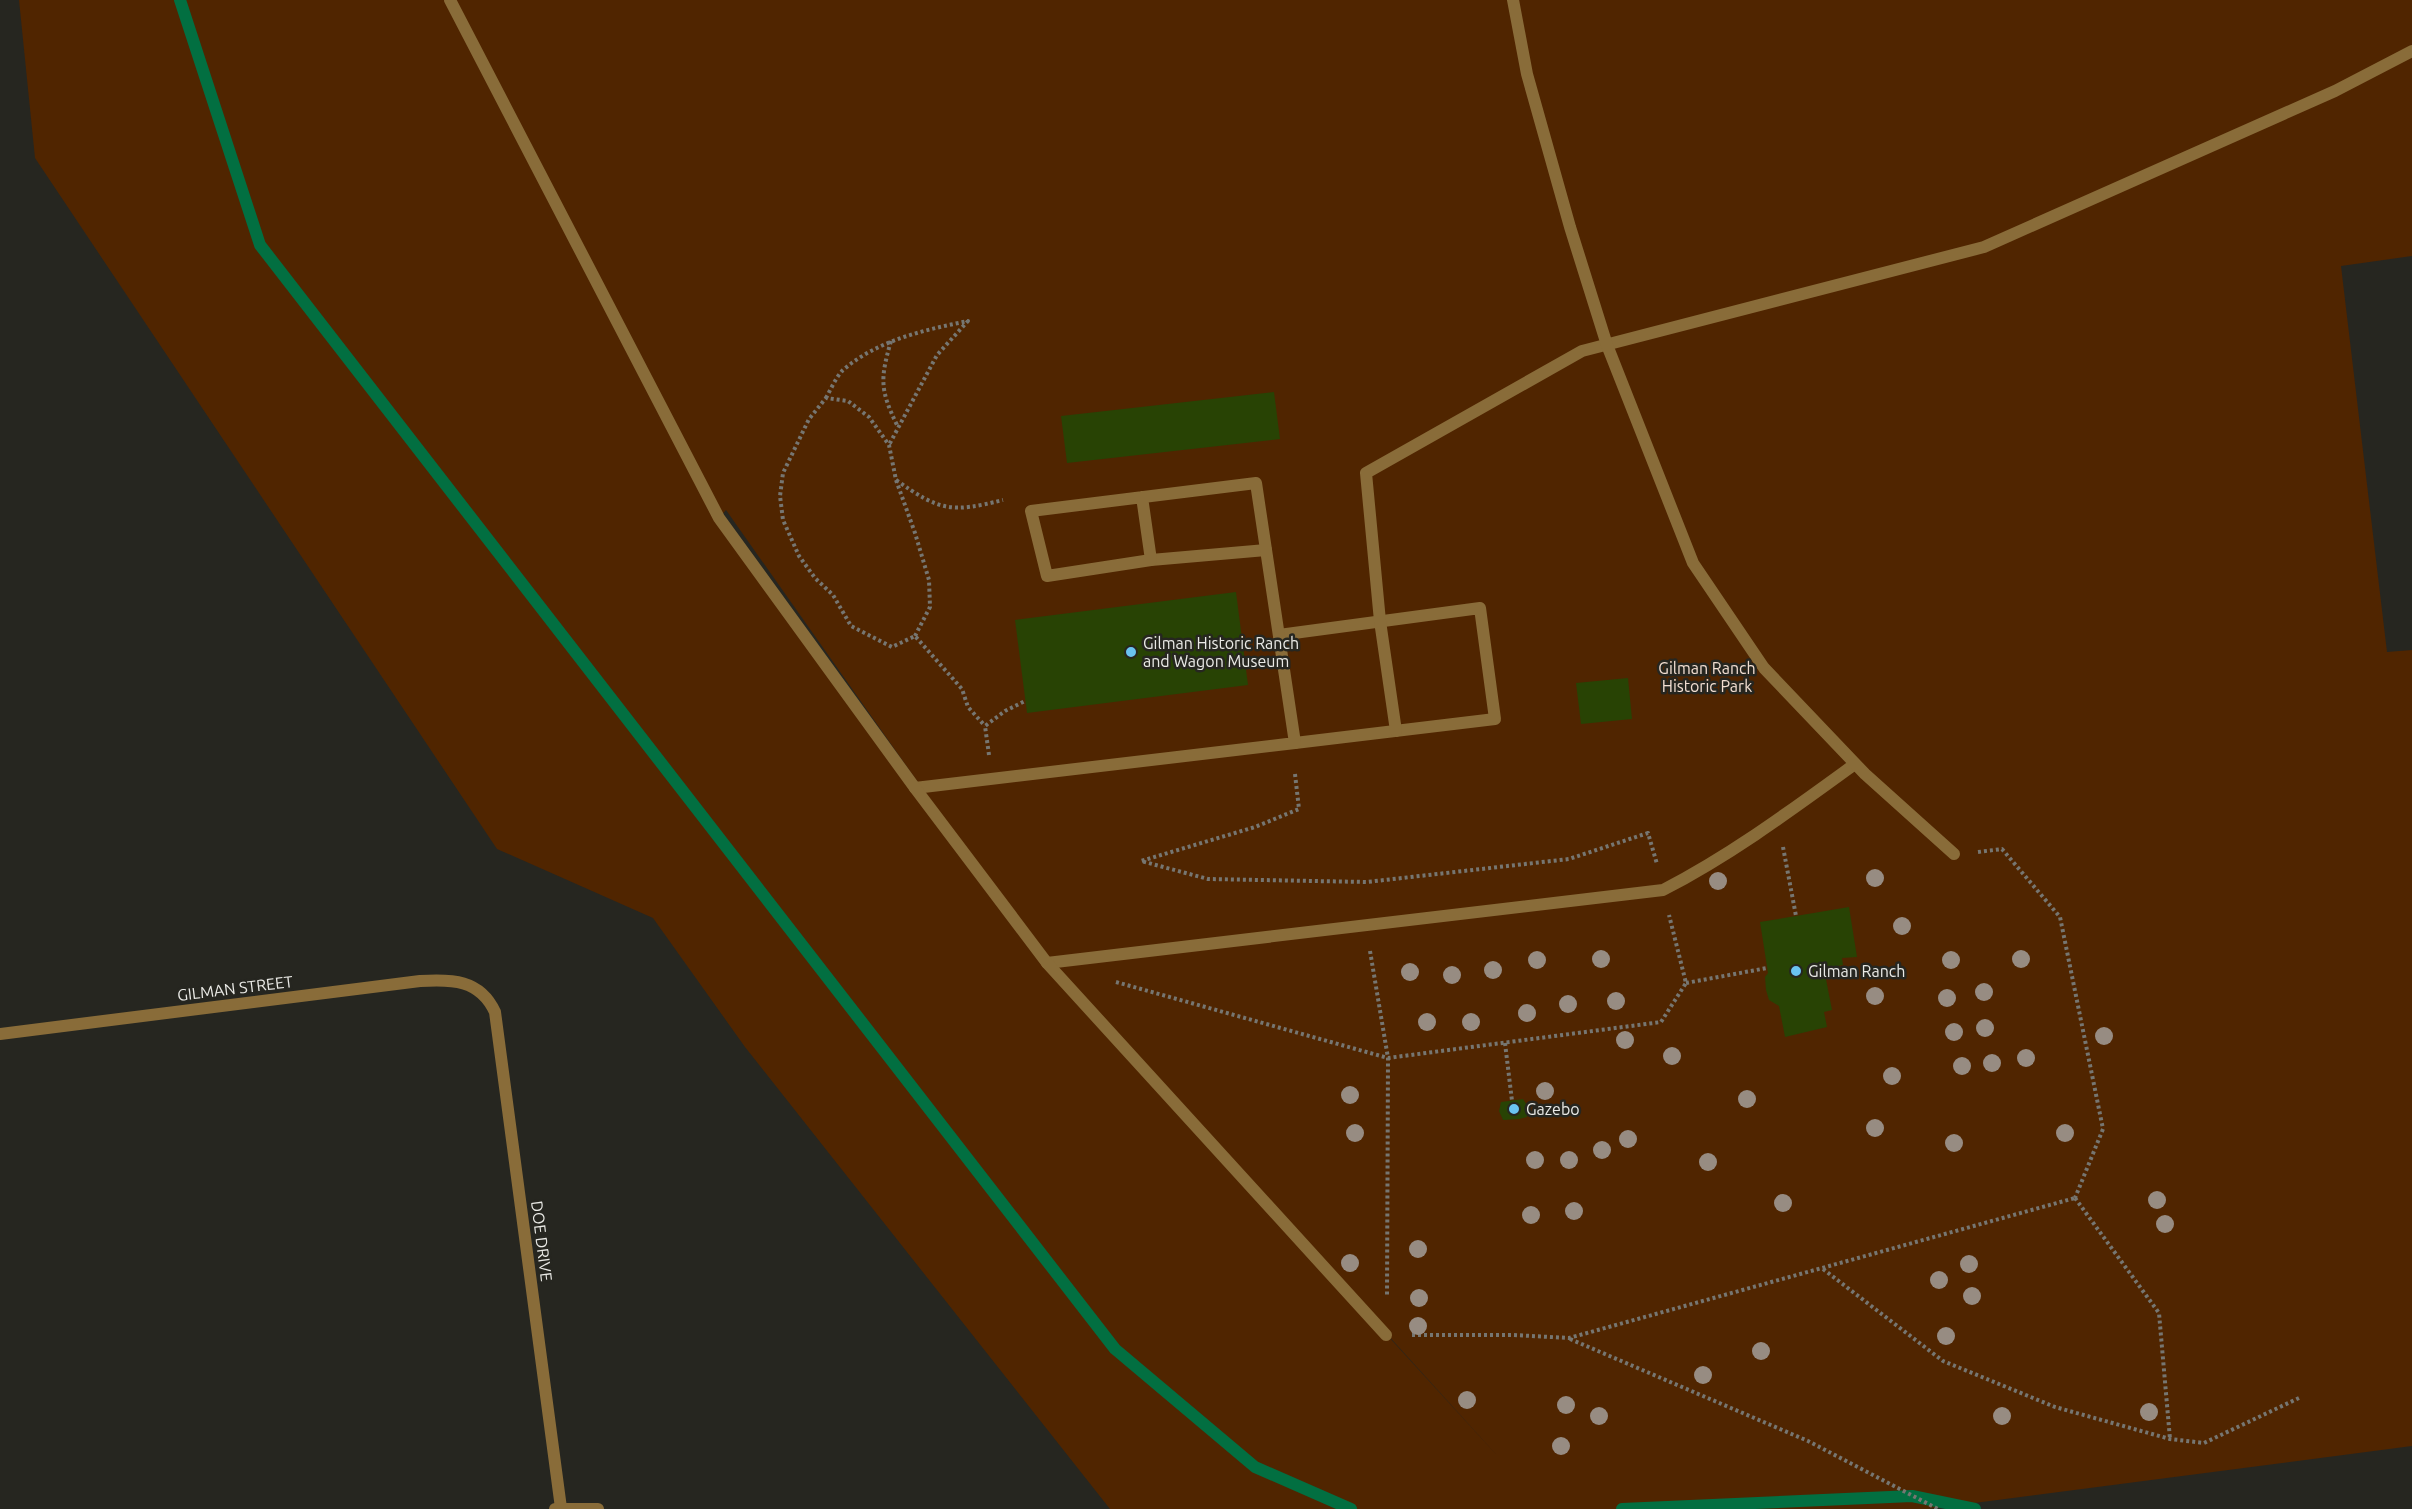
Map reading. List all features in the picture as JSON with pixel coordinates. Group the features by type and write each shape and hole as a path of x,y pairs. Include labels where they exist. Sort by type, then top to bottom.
{"street":[{"path":"450,0 719,518 915,788 1047,963 1386,1335"},
{"path":"1513,0 1527,74 1570,227 1607,345 1693,563 1764,668 1855,764 1954,854"},
{"path":"1396,731 1380,621 1366,473 1582,351 1984,247 2335,91 2412,51"},
{"path":"1266,550 1151,560 1047,576 1031,511 1256,483 1295,743"},
{"path":"1142,497 1151,560"},
{"path":"915,788 1495,719 1480,608 1279,635"},
{"path":"1047,963 1663,890 1697,872 1778,820 1855,764"},
{"name":"GILMAN STREET","path":"0,1034 420,981 450,979 473,988"},
{"name":"DOE DRIVE","path":"473,988 488,998 495,1012 561,1508"},
{"path":"555,1509 598,1509"}],"path":[{"path":"826,398 848,401 869,417 889,445 896,480 915,533 928,580 930,607 915,636 892,647 851,626 833,595 815,578 799,556 783,520 780,496 783,473 809,419 826,398 842,371 892,340 925,329 968,321 937,355 889,445"},
{"path":"892,340 882,371 885,400 898,426"},
{"path":"896,480 913,492 944,507 967,509 1003,500"},
{"path":"915,636 962,689 968,707 985,726 993,779"},
{"path":"985,726 1005,711 1025,701"},
{"path":"1115,982 1388,1058 1661,1022 1686,983 1648,833 1569,859 1367,882 1208,879 1141,861 1255,827 1299,809 1295,774"},
{"path":"1778,820 1796,916"},
{"path":"1954,854 2002,849 2060,917 2103,1130 2075,1198"},
{"path":"1366,927 1388,1058 1386,1335 1514,1335 1569,1338 2075,1198"},
{"path":"1686,983 1767,968"},
{"path":"1505,1043 1512,1101"},
{"path":"2075,1198 2159,1313 2170,1439"},
{"path":"1822,1268 1943,1361 2055,1407 2170,1439 2204,1443 2301,1397"},
{"path":"1569,1338 1808,1441 1938,1509"}],"green space":[{"name":"Gilman Ranch Historic Park","path":"19,0 2412,0 2412,256 2341,266 2387,652 2412,650 2412,1446 1928,1509 1110,1509 745,1047 653,918 497,849 35,158","holes":["726,510 917,781 1054,967 1503,1462 1047,963 719,518"]}],"building":[{"path":"1274,392 1280,439 1067,463 1061,416"},
{"name":"Gilman Historic Ranch and Wagon Museum","path":"1236,592 1248,685 1027,713 1015,620"},
{"path":"1628,678 1632,719 1581,724 1576,683"},
{"name":"Gilman Ranch","path":"1849,907 1857,957 1842,958 1843,965 1824,969 1832,1010 1824,1012 1827,1027 1785,1037 1779,1006 1769,1000 1766,990 1765,977 1768,973 1760,922"},
{"name":"Gazebo","path":"1523,1099 1528,1107 1527,1117 1503,1120 1499,1111 1501,1102"}],"waterway":[{"path":"180,0 260,245 1115,1349 1255,1467 1351,1509"},
{"path":"1622,1509 1912,1496 1975,1509"}],"place":[{"name":"Gilman Historic Ranch and Wagon Museum","path":"1131,652"},
{"name":"Gilman Ranch","path":"1796,971"},
{"name":"Gazebo","path":"1514,1109"}]}
